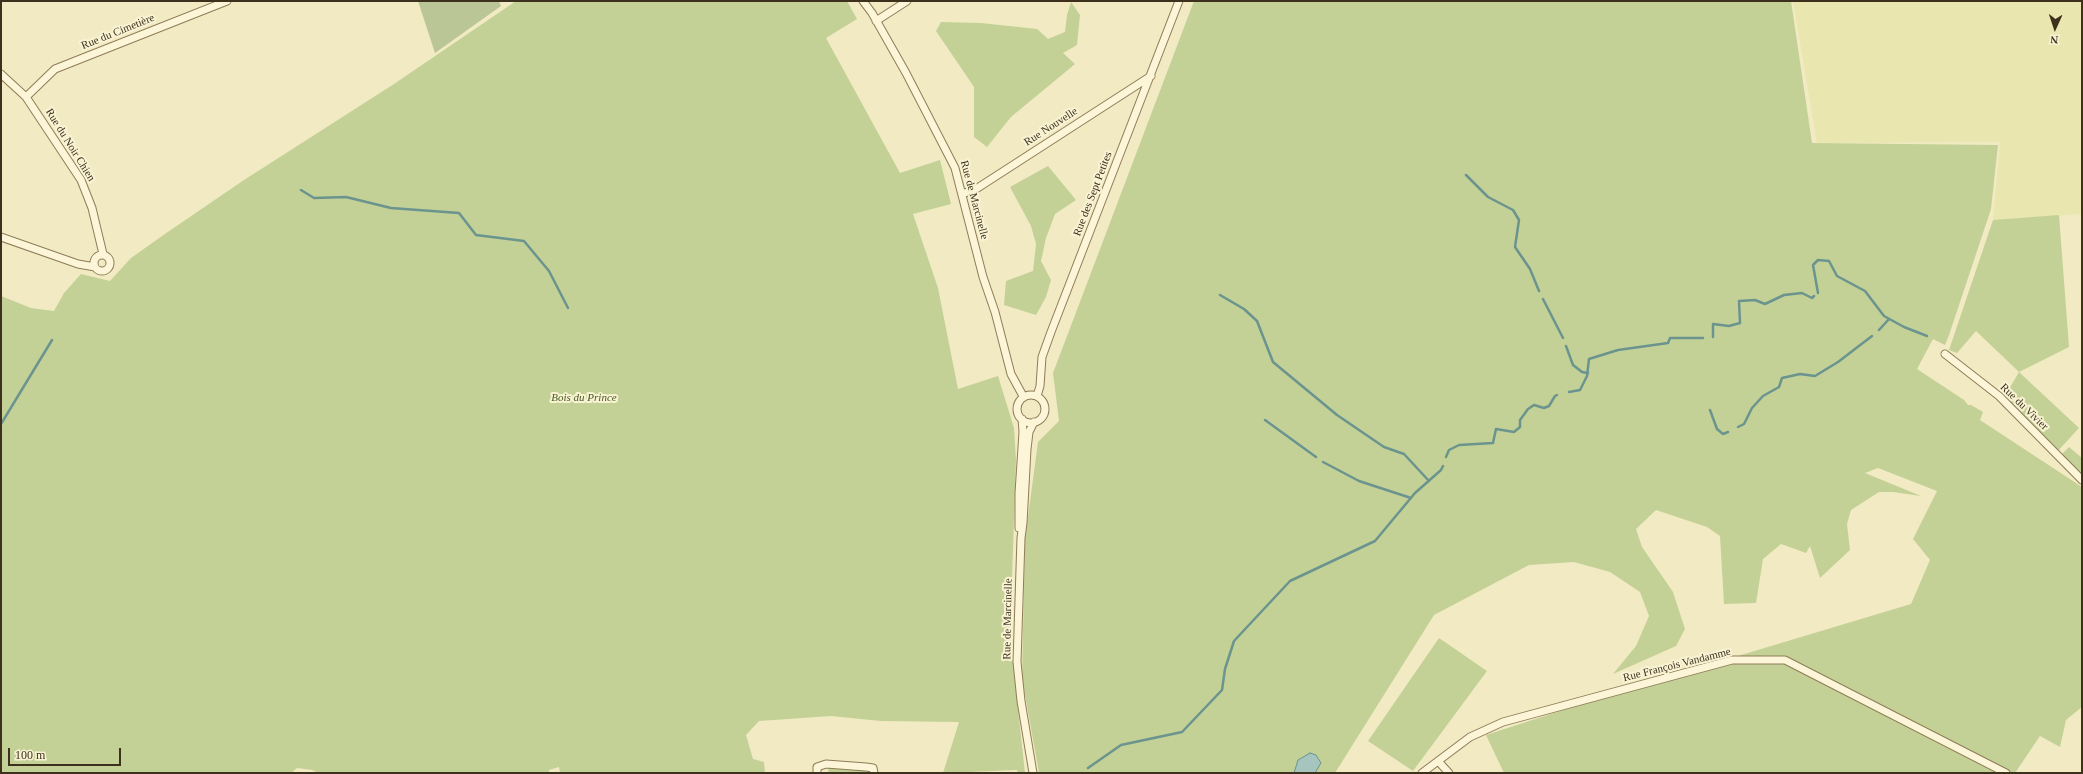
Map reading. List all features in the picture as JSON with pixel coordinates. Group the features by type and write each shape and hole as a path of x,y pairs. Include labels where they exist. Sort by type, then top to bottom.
{"street":[{"name":"Rue du Cimetière","path":"26,97 55,69 227,1"},
{"name":"Rue de Marcinelle","path":"863,1 876,21 952,160 958,174 983,277 995,312 1011,374 1024,396 1016,407 1019,416 1022,419 1023,432 1019,522 1021,538"},
{"path":"876,21 907,1"},
{"name":"Rue des Sept Petites","path":"1037,396 1040,386 1042,357 1179,1"},
{"name":"Rue du Noir Chien","path":"1,74 26,97 81,180 92,208 103,254 109,257 110,266 104,271 95,268"},
{"name":"Rue Nouvelle","path":"962,194 976,189 1151,76"},
{"path":"1,237 78,264 95,268 94,259 103,254"},
{"name":"Rue du Vivier","path":"1945,354 1999,396 2082,480"},
{"path":"1024,396 1037,396"},
{"name":"Rue de Marcinelle","path":"1033,773 1022,701 1018,662 1021,538 1027,449 1029,432 1034,422 1041,418 1045,410 1042,401 1037,396"},
{"path":"1022,419 1034,422"},
{"name":"Rue François Vandamme","path":"1422,773 1470,737 1503,722 1732,660 1785,660 2006,773"},
{"path":"1438,761 1449,773"},
{"path":"817,773 818,768 826,764 873,768 874,773"}],"shaded area":[{"path":"1793,1 2082,1 2082,214 1993,220 2000,142 1817,143"}],"green space":[{"path":"418,1 499,1 501,6 435,53"},
{"name":"Bois du Prince","path":"516,1 847,1 857,19 826,38 900,173 940,160 951,204 913,214 938,288 958,389 998,376 1014,428 1016,460 1010,637 1025,773 1018,773 1017,770 943,773 959,722 881,721 831,716 759,721 746,735 753,759 764,762 765,773 560,773 559,767 549,770 549,773 318,773 312,770 297,768 291,773 1,773 1,296 31,308 54,311 64,293 81,274 110,281 131,258 162,236 244,180 394,84"},
{"path":"1194,1 1791,1 1812,143 1998,145 1991,209 1949,335 1945,345 1933,339 1917,369 1964,400 1968,405 1971,405 1983,412 1980,420 2082,487 2082,707 2066,720 2060,747 2040,736 2015,773 1504,773 1486,735 1628,689 1911,604 1930,560 1913,539 1937,491 1878,468 1865,473 1921,496 1893,492 1879,492 1851,510 1847,524 1850,550 1820,578 1810,546 1806,553 1781,544 1763,559 1756,603 1724,604 1720,536 1707,527 1656,510 1636,529 1642,547 1673,592 1685,629 1676,646 1613,674 1636,646 1649,616 1640,592 1610,572 1574,562 1529,565 1434,615 1335,773 1039,773 1022,678 1025,539 1038,442 1059,421 1053,373"},
{"path":"1071,2 1080,15 1077,45 1063,53 1075,64 1011,117 987,147 974,137 974,87 936,31 941,22 981,23 1037,29 1048,39 1065,32 1067,15"},
{"path":"1048,166 1076,200 1055,214 1046,238 1041,261 1051,280 1046,297 1036,315 1004,305 1006,281 1033,271 1036,244 1031,226 1010,187"},
{"path":"2059,215 2069,347 2019,372 1976,331 1957,353 1949,350 1993,220"},
{"path":"2019,372 2079,428 2056,453 2005,396"},
{"path":"2069,447 2082,458 2082,476 2060,456"},
{"path":"1439,638 1487,671 1413,771 1368,741"},
{"path":"831,767 867,772 829,773 828,769"}],"water":[{"path":"1310,753 1316,755 1321,763 1315,773 1294,773 1298,760"}],"waterway":[{"path":"1466,175 1488,197 1513,210 1519,220 1515,247 1530,269 1539,291"},
{"path":"301,190 314,198 346,197 391,208 459,213 476,235 524,241 549,271 568,308"},
{"path":"1818,293 1813,265 1818,260 1829,261 1837,276 1865,291 1884,316 1904,327 1927,336"},
{"path":"1713,337 1713,324 1729,326 1740,323 1739,301 1755,300 1765,304 1784,295 1802,293 1812,298 1814,296"},
{"path":"1220,295 1244,309 1257,321 1273,362 1337,415 1384,447 1404,454 1429,481"},
{"path":"1543,299 1563,338"},
{"path":"1879,330 1889,319"},
{"path":"1738,427 1744,424 1752,408 1763,396 1779,387 1782,378 1800,374 1815,376 1838,362 1872,336"},
{"path":"1569,392 1580,390 1587,376 1589,359 1618,350 1668,343 1670,338 1703,338"},
{"path":"1,424 52,340"},
{"path":"1566,346 1573,365 1582,372 1588,373"},
{"path":"1446,457 1449,450 1459,445 1493,443 1496,429 1514,432 1520,427 1520,420 1528,409 1534,405 1544,408 1549,406 1557,395"},
{"path":"1710,410 1717,429 1723,434 1728,432"},
{"path":"1265,420 1316,457"},
{"path":"1323,462 1359,481 1411,498"},
{"path":"1088,768 1121,745 1182,732 1222,690 1225,669 1234,641 1290,581 1375,541 1415,493 1441,470 1443,466"}]}
